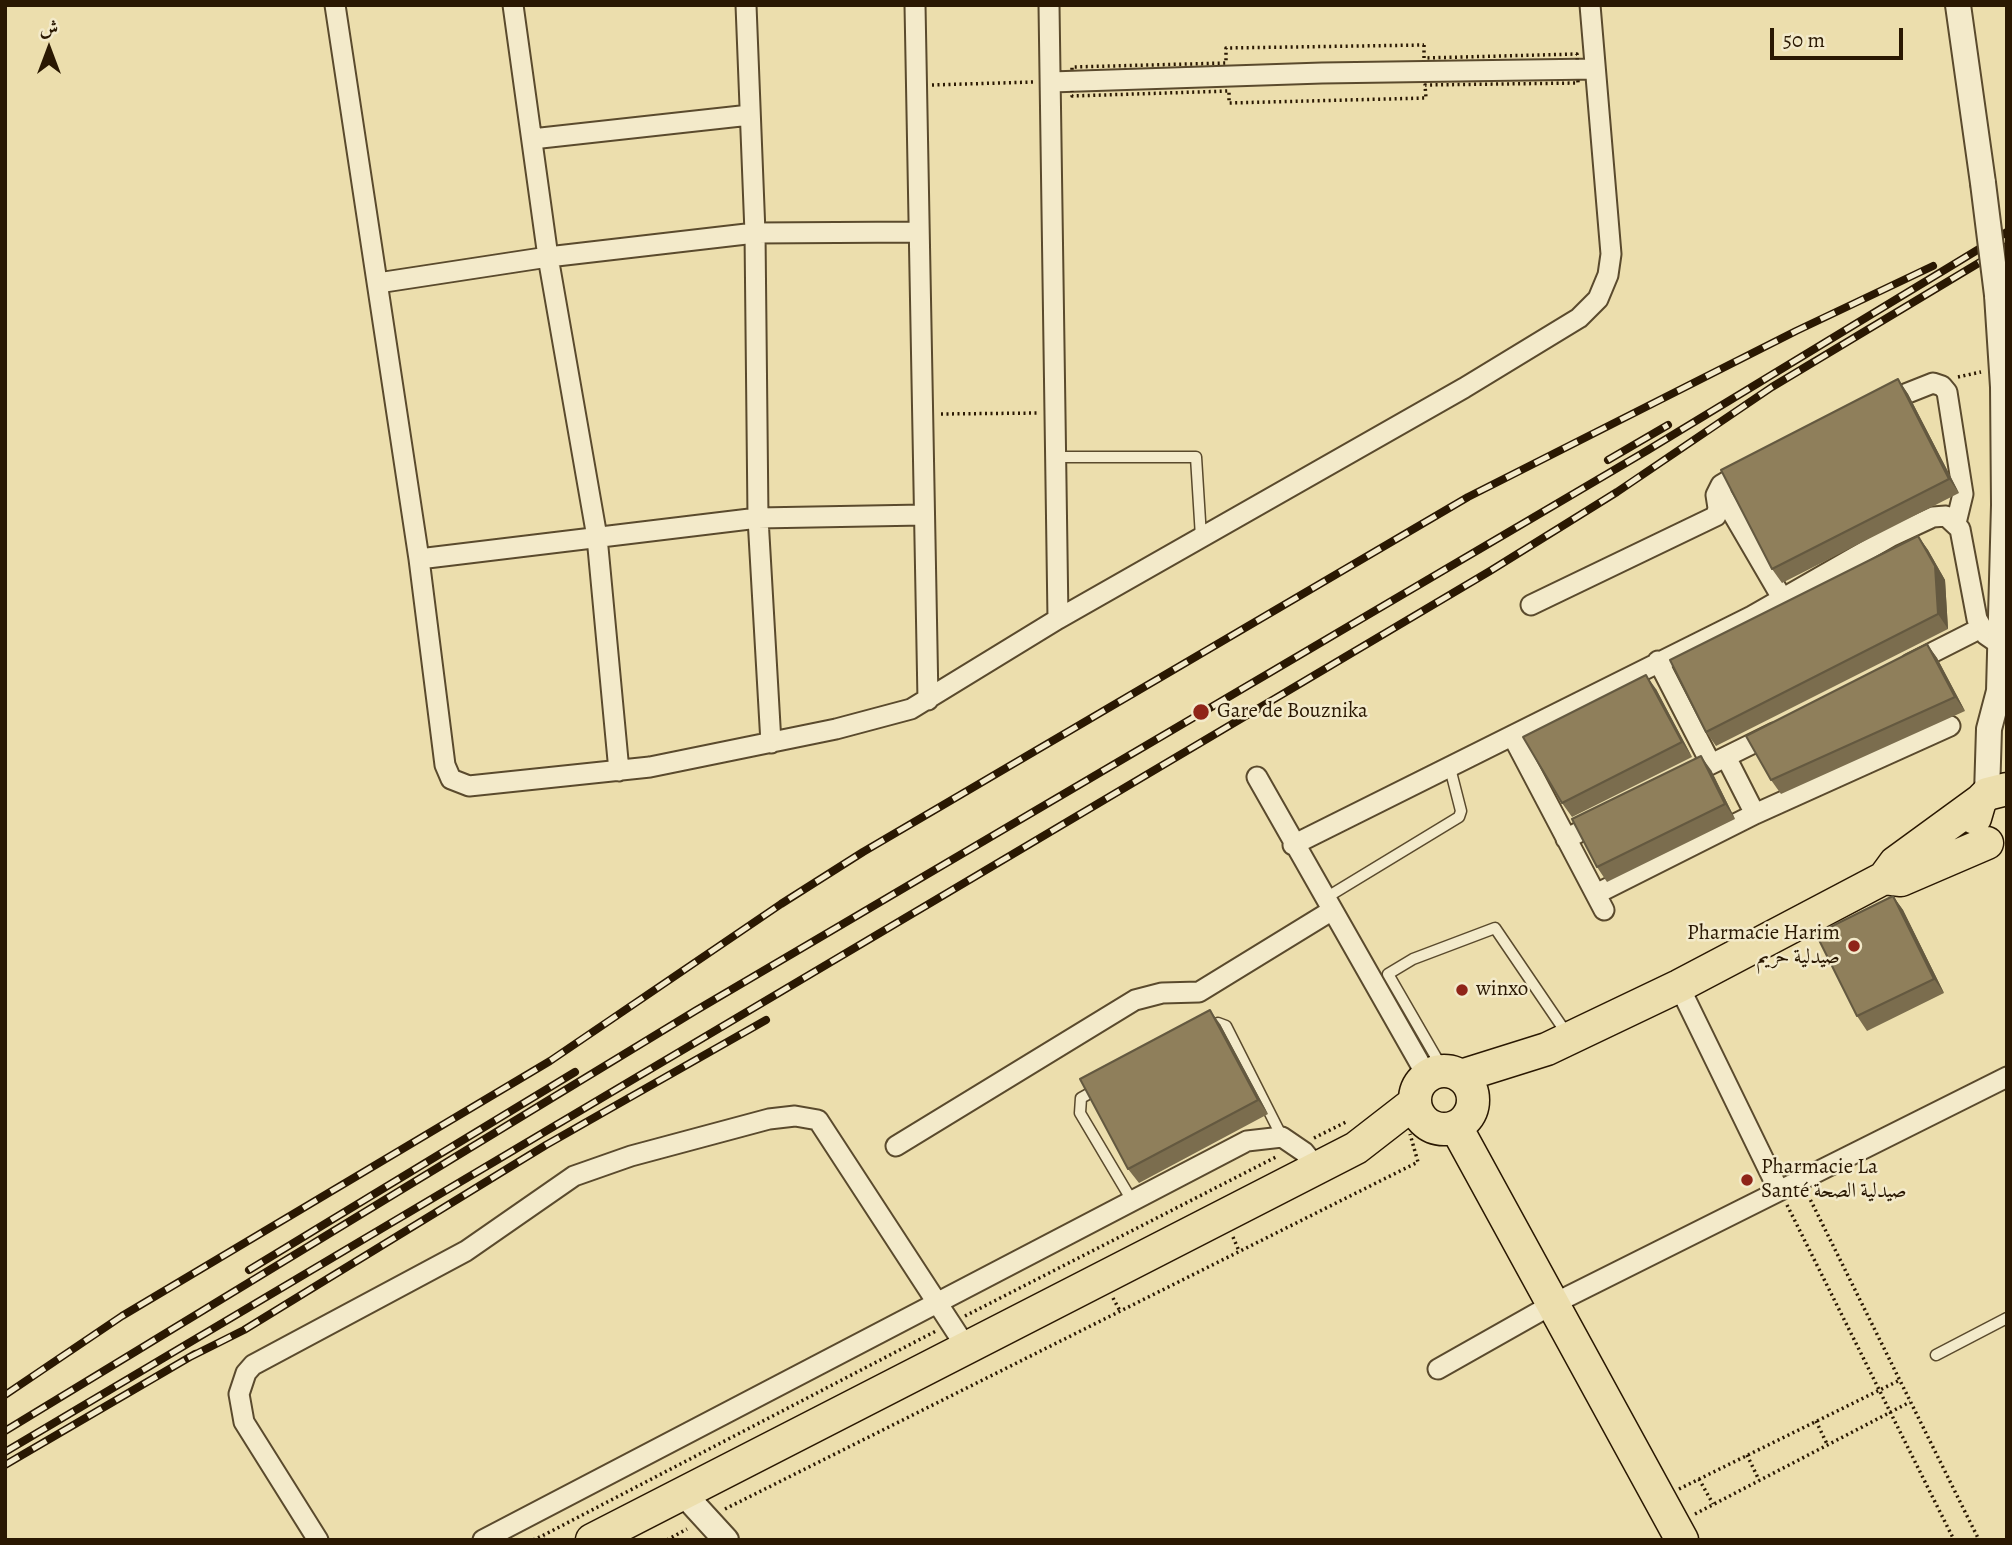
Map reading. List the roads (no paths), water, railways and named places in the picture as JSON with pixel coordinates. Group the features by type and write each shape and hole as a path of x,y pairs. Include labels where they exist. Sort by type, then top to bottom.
{"main road":[{"path":"1884,878 1901,880 1997,846 1974,823 1975,811 1991,794"},
{"path":"592,1540 683,1493 958,1336 1298,1150 1356,1148 1439,1102 1679,986 1884,878 1895,863 1991,794"},
{"path":"1439,1102 1672,1521"}],"street":[{"path":"335,5 419,559 445,765 451,779 470,786 620,771 771,743 898,715 928,700 1058,619 1519,356 1579,318 1598,299 1608,275 1611,254 1590,5"},
{"path":"513,5 548,257 597,537 620,771"},
{"path":"746,5 755,233 758,518 771,743"},
{"path":"915,5 928,700"},
{"path":"1049,5 1058,619"},
{"path":"1958,5 1997,295 2001,367 2004,505 1990,636"},
{"path":"1051,82 1322,73 1595,69"},
{"path":"532,139 750,115"},
{"path":"378,282 548,257 755,233 918,232"},
{"path":"1869,408 1933,383 1942,386 1947,392 1963,494 1956,523 1990,636 1999,691 2007,717"},
{"path":"1718,489 1765,459"},
{"path":"1718,489 1782,598"},
{"path":"1531,605 1716,516 1718,489"},
{"path":"419,559 758,518 923,516"},
{"path":"1293,845 1513,737 1782,598 1927,519 1946,516 1956,523"},
{"path":"1898,670 1990,636"},
{"path":"1658,661 1755,814"},
{"path":"1991,794 1989,729 1999,691"},
{"path":"1663,789 1788,725"},
{"path":"1513,737 1600,902 1755,814 1950,726"},
{"path":"1257,777 1439,1102"},
{"path":"1566,839 1614,814"},
{"path":"896,1146 1135,1000 1162,993 1199,992 1328,905"},
{"path":"1679,986 1779,1191"},
{"path":"1437,1369 1553,1304 2007,1077"},
{"path":"318,1540 243,1422 239,1394 246,1373 253,1365 466,1251 574,1176 631,1156 769,1119 813,1118 827,1131 958,1336"},
{"path":"483,1540 938,1304 1131,1199 1247,1141 1298,1150"},
{"path":"683,1493 726,1540"}],"lane":[{"path":"1056,457 1196,457 1202,537"},
{"path":"1328,905 1460,817 1461,811 1450,768"},
{"path":"1439,1102 1388,974 1413,959 1494,928 1558,1044"},
{"path":"1195,1036 1218,1023 1226,1026 1298,1150"},
{"path":"1115,1080 1081,1098 1080,1113 1131,1199"},
{"path":"1936,1355 2007,1318"}],"railway":[{"path":"5,1431 695,1011 1648,450 2007,232"},
{"path":"5,1452 1490,571 1617,492 1772,387 2007,246"},
{"path":"5,1395 122,1316 550,1061 781,904 863,852 1468,497 1796,331 1933,266"},
{"path":"1608,460 1668,425"},
{"path":"188,1358 244,1330 546,1145 766,1020"},
{"path":"249,1270 575,1072"},
{"path":"5,1465 195,1354"}],"place":[{"name":"Gare de Bouznika","path":"1201,712"},
{"name":"Pharmacie Harim صيدلية حريم","path":"1854,946"},
{"name":"winxo","path":"1462,990"},
{"name":"Pharmacie La Santé صيدلية الصحة","path":"1747,1180"}]}
